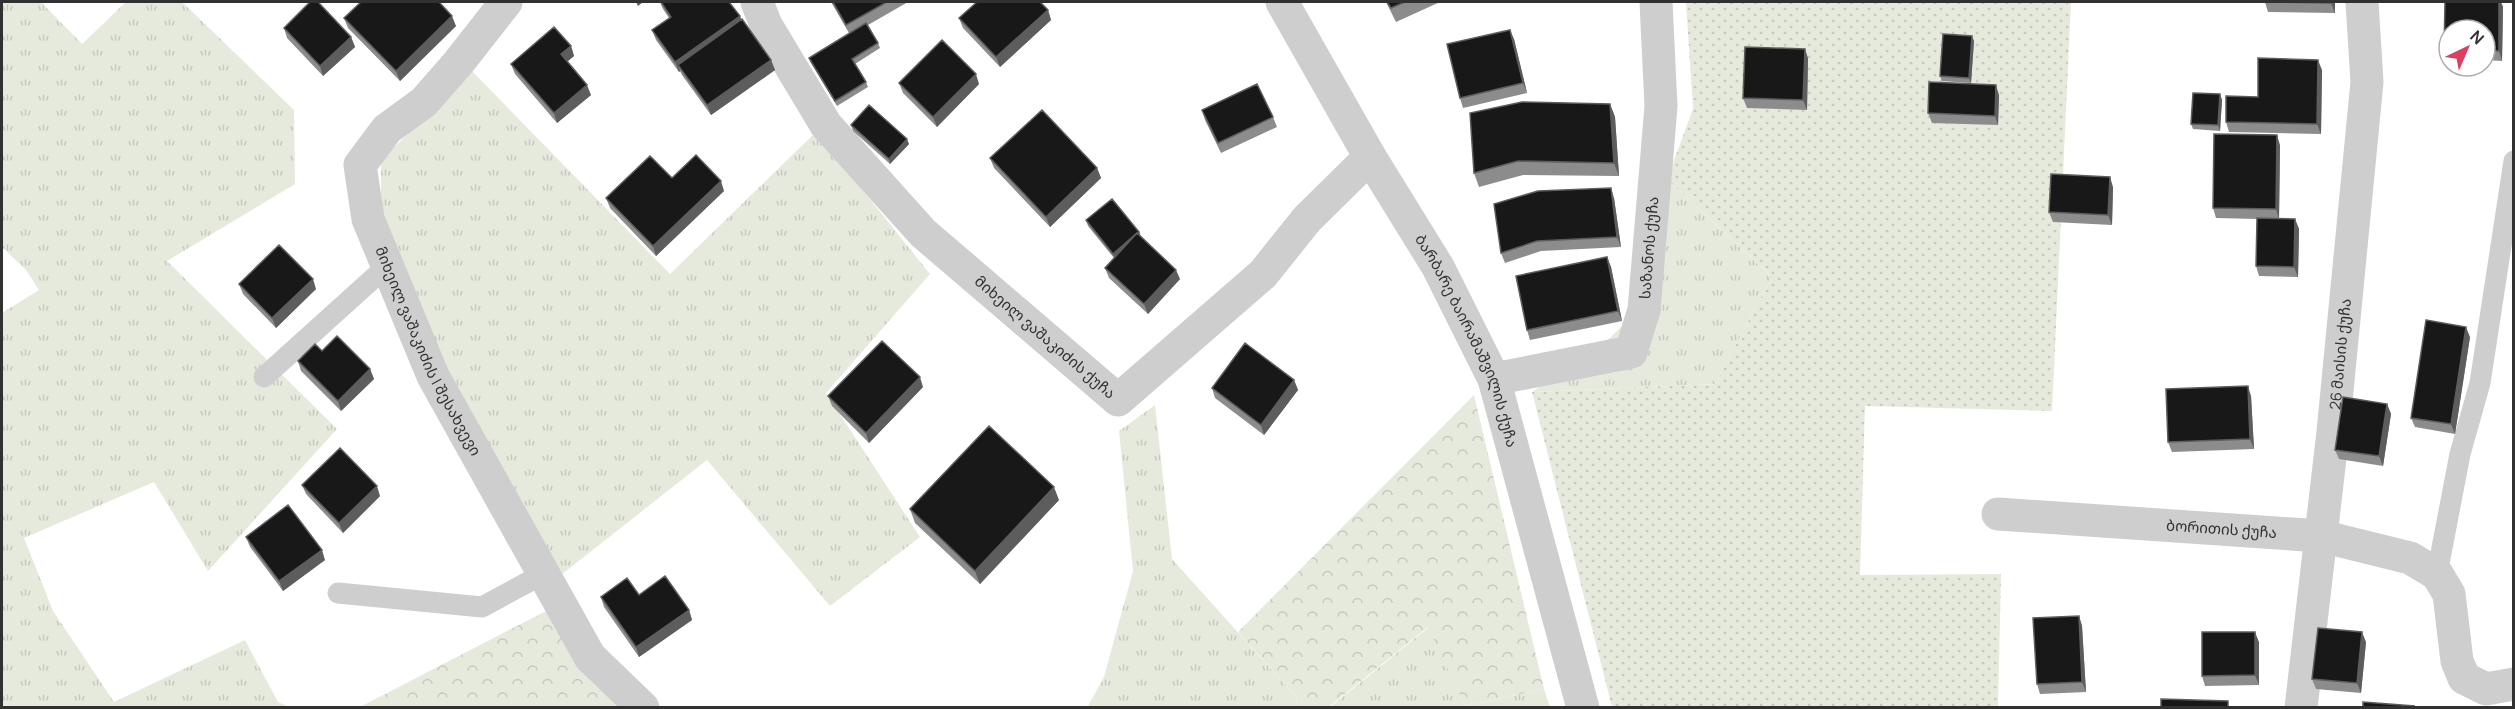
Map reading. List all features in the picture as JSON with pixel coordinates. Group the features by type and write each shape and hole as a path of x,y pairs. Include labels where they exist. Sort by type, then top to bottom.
{"street":[{"name":"მიხეილ ვაშაკიძის I შესახვევი","path":"506,2 424,102 387,129 360,165 368,219 433,376 543,574 590,657 643,708"},
{"name":"მიხეილ ვაშაკიძის ქუჩა","path":"757,2 766,25 826,125 922,233 1118,400 1263,274 1307,219 1370,157"},
{"name":"ბარბარე ბაირამაშვილის ქუჩა","path":"1282,2 1370,157 1407,213 1438,267 1494,379 1582,708"},
{"name":"საზანოს ქუჩა","path":"1494,379 1631,352 1644,310 1661,106 1656,2"},
{"name":"26 მაისის ქუჩა","path":"2301,708 2333,432 2367,82 2361,2"},
{"name":"ბორითის ქუჩა","path":"1998,514 2321,536 2410,558 2437,574"},
{"path":"2437,574 2450,594 2457,661 2464,678 2486,689 2514,684"}],"lane":[{"path":"2437,574 2460,454 2480,383 2514,161"},
{"path":"264,377 387,266"},
{"path":"338,593 482,607 543,574"}],"green space":[{"path":"2,2 41,2 82,44 126,2 182,2 294,110 295,184 167,261 337,429 208,571 154,482 24,538 53,611 114,702 245,640 278,702 289,707 2,707 2,313 39,290 26,270 2,247"},
{"path":"1686,2 2071,2 2052,411 1865,406 1860,575 2001,574 1998,707 1612,707 1532,392 1715,384 1772,277 1667,179 1693,109"},
{"path":"472,71 670,274 816,132 930,274 826,393 920,537 830,606 707,460 561,575 415,312 381,212 381,160"},
{"path":"1667,179 1772,277 1715,384 1532,392 1608,340 1630,318"},
{"path":"1474,395 1544,689 1465,706 1428,627 1329,707 1297,707 1296,697 1238,632"},
{"path":"1155,405 1172,559 1296,697 1297,707 1087,708 1104,677 1133,571 1119,431"},
{"path":"546,611 620,708 358,708"},
{"path":"1429,627 1465,706 1544,689 1550,707 1329,708"}],"building":[{"path":"310,2 318,2 351,37 320,66 284,28"},
{"path":"361,2 439,2 452,16 396,71 344,18"},
{"path":"661,2 729,2 740,16 675,62 652,30 671,17"},
{"path":"833,2 887,2 846,25"},
{"path":"977,2 1040,2 1048,10 996,57 959,18"},
{"path":"1387,2 1405,2 1391,8"},
{"path":"2265,2 2331,2 2331,3"},
{"path":"2445,2 2499,2 2499,51 2497,51 2497,18 2445,18"},
{"path":"742,19 771,60 707,105 678,65"},
{"path":"866,23 878,43 852,59 866,82 835,101 809,58"},
{"path":"554,27 571,46 561,54 587,85 554,113 511,64"},
{"path":"1510,30 1523,83 1460,98 1447,44"},
{"path":"1943,34 1972,36 1969,78 1940,76"},
{"path":"942,40 976,74 933,117 899,83"},
{"path":"1745,47 1805,49 1803,100 1743,98"},
{"path":"2258,58 2318,60 2317,124 2226,122 2226,96 2258,97"},
{"path":"1929,82 1996,85 1995,116 1928,113"},
{"path":"1257,84 1273,117 1218,143 1202,110"},
{"path":"2193,93 2220,94 2218,125 2191,124"},
{"path":"1522,102 1610,104 1614,163 1518,161 1474,173 1470,113"},
{"path":"869,105 907,139 889,159 851,125"},
{"path":"1042,110 1097,168 1046,217 990,158"},
{"path":"2214,134 2277,135 2276,209 2213,208"},
{"path":"696,155 721,181 653,246 606,198 650,156 672,178"},
{"path":"2051,174 2110,177 2108,215 2049,212"},
{"path":"1611,188 1617,237 1537,241 1501,253 1494,204 1538,191"},
{"path":"1112,199 1139,232 1113,254 1086,220"},
{"path":"2257,218 2295,219 2294,267 2256,266"},
{"path":"1137,233 1176,270 1144,304 1105,268"},
{"path":"279,245 313,279 272,318 239,284"},
{"path":"1607,257 1618,311 1527,330 1516,276"},
{"path":"2426,320 2466,327 2451,424 2411,418"},
{"path":"337,336 370,369 338,401 298,361 315,344 322,351"},
{"path":"882,341 920,377 866,433 828,396"},
{"path":"1245,343 1294,380 1261,425 1212,388"},
{"path":"2248,386 2250,439 2168,442 2166,389"},
{"path":"2343,397 2387,404 2379,456 2335,450"},
{"path":"989,426 1054,487 975,571 910,509"},
{"path":"340,448 377,486 339,523 302,485"},
{"path":"288,505 322,550 279,581 246,537"},
{"path":"665,576 689,610 636,647 601,597 627,578 639,595"},
{"path":"2079,616 2082,682 2037,684 2033,618"},
{"path":"2318,628 2362,632 2357,683 2312,679"},
{"path":"2202,632 2255,632 2255,675 2202,676"},
{"path":"2161,699 2228,701 2228,708 2161,708"},
{"path":"2363,702 2414,706 2413,708 2363,708"}]}
